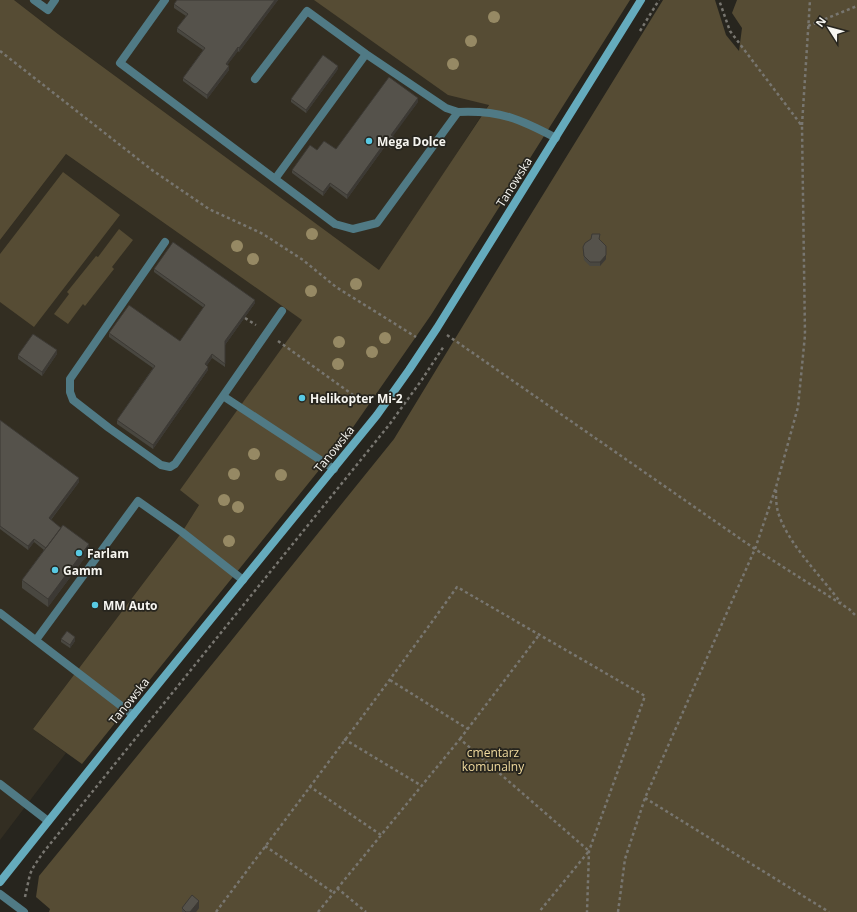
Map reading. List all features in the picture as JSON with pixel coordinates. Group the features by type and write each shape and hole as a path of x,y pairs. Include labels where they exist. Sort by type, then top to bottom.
{"main road":[{"name":"Tanowska","path":"0,882 133,715 377,415 437,328 642,0"}],"lane":[{"path":"34,0 48,10 55,0"},
{"path":"165,0 120,63 336,224 353,229 377,223 458,112"},
{"path":"255,79 307,11 366,54 446,108 458,112 478,111 502,114 521,120 556,138"},
{"path":"275,179 366,54"},
{"path":"165,242 70,378 70,392 73,400 161,465 170,467 175,464 282,311"},
{"path":"223,396 334,469"},
{"path":"36,640 138,501 182,532 243,580"},
{"path":"0,613 133,715"},
{"path":"0,784 48,821"},
{"path":"0,894 24,912"}],"path":[{"path":"719,0 730,31 802,126"},
{"path":"618,912 625,858 645,798 755,549 776,487 798,407 806,335 802,126 810,0"},
{"path":"808,26 857,6"},
{"path":"0,51 146,165 209,209 263,234 303,260 336,287 427,343"},
{"path":"245,318 360,400"},
{"path":"437,328 755,549 842,605 857,617"},
{"path":"776,487 777,511 788,532 800,551 842,605"},
{"path":"216,912 344,739 390,680 457,587 645,696 588,851 539,912"},
{"path":"318,912 468,729 539,635"},
{"path":"390,680 468,729"},
{"path":"344,739 422,786"},
{"path":"460,739 588,851 587,912"},
{"path":"309,786 381,835"},
{"path":"645,798 829,912"},
{"path":"265,846 334,892"},
{"path":"337,888 366,912"},
{"path":"357,912 360,908"}],"shaded area":[{"path":"14,0 552,0 489,104 380,271"},
{"path":"66,154 328,338 199,505 182,532 33,729 66,753 0,840 0,240"}],"green space":[{"path":"0,0 14,0 379,270 489,105 448,95 314,0 630,0 431,315 349,433 82,764 33,729 182,532 199,505 180,490 302,320 66,154 0,240"},
{"name":"cmentarz komunalny","path":"663,0 715,0 726,35 739,51 742,28 732,13 737,0 857,0 857,912 49,912 50,909 36,897 39,876 394,439"},
{"path":"63,172 120,215 34,327 0,302 0,254"},
{"path":"119,229 133,240 112,267 114,269 85,306 83,304 68,324 54,314 69,294 67,292 96,256 98,257"}],"building":[{"path":"177,0 275,0 239,48 238,47 226,64 229,66 207,95 183,78 205,48 177,28 188,14 174,4"},
{"path":"323,55 338,66 306,110 291,99"},
{"name":"Mega Dolce","path":"389,77 418,98 391,135 396,139 391,145 386,141 347,195 330,183 323,192 292,170 310,145 317,150 324,141 336,149"},
{"path":"592,234 600,234 599,239 606,246 606,255 600,262 590,262 584,256 583,247 585,243 591,239"},
{"path":"173,242 255,300 225,341 225,364 212,354 205,364 208,367 153,445 117,420 155,366 109,333 129,305 180,341 205,305 154,269"},
{"path":"33,334 57,350 42,372 18,355"},
{"path":"0,420 79,478 49,518 61,528 46,548 34,539 28,546 0,526"},
{"name":"Gamm","path":"63,525 89,544 48,599 22,580"},
{"path":"67,631 75,637 70,645 61,639"},
{"path":"192,895 199,901 190,912 186,912 182,908"}],"place":[{"name":"Mega Dolce","path":"369,141"},
{"name":"Helikopter Mi-2","path":"302,398"},
{"name":"Farlam","path":"79,553"},
{"name":"Gamm","path":"55,570"},
{"name":"MM Auto","path":"95,605"}]}
